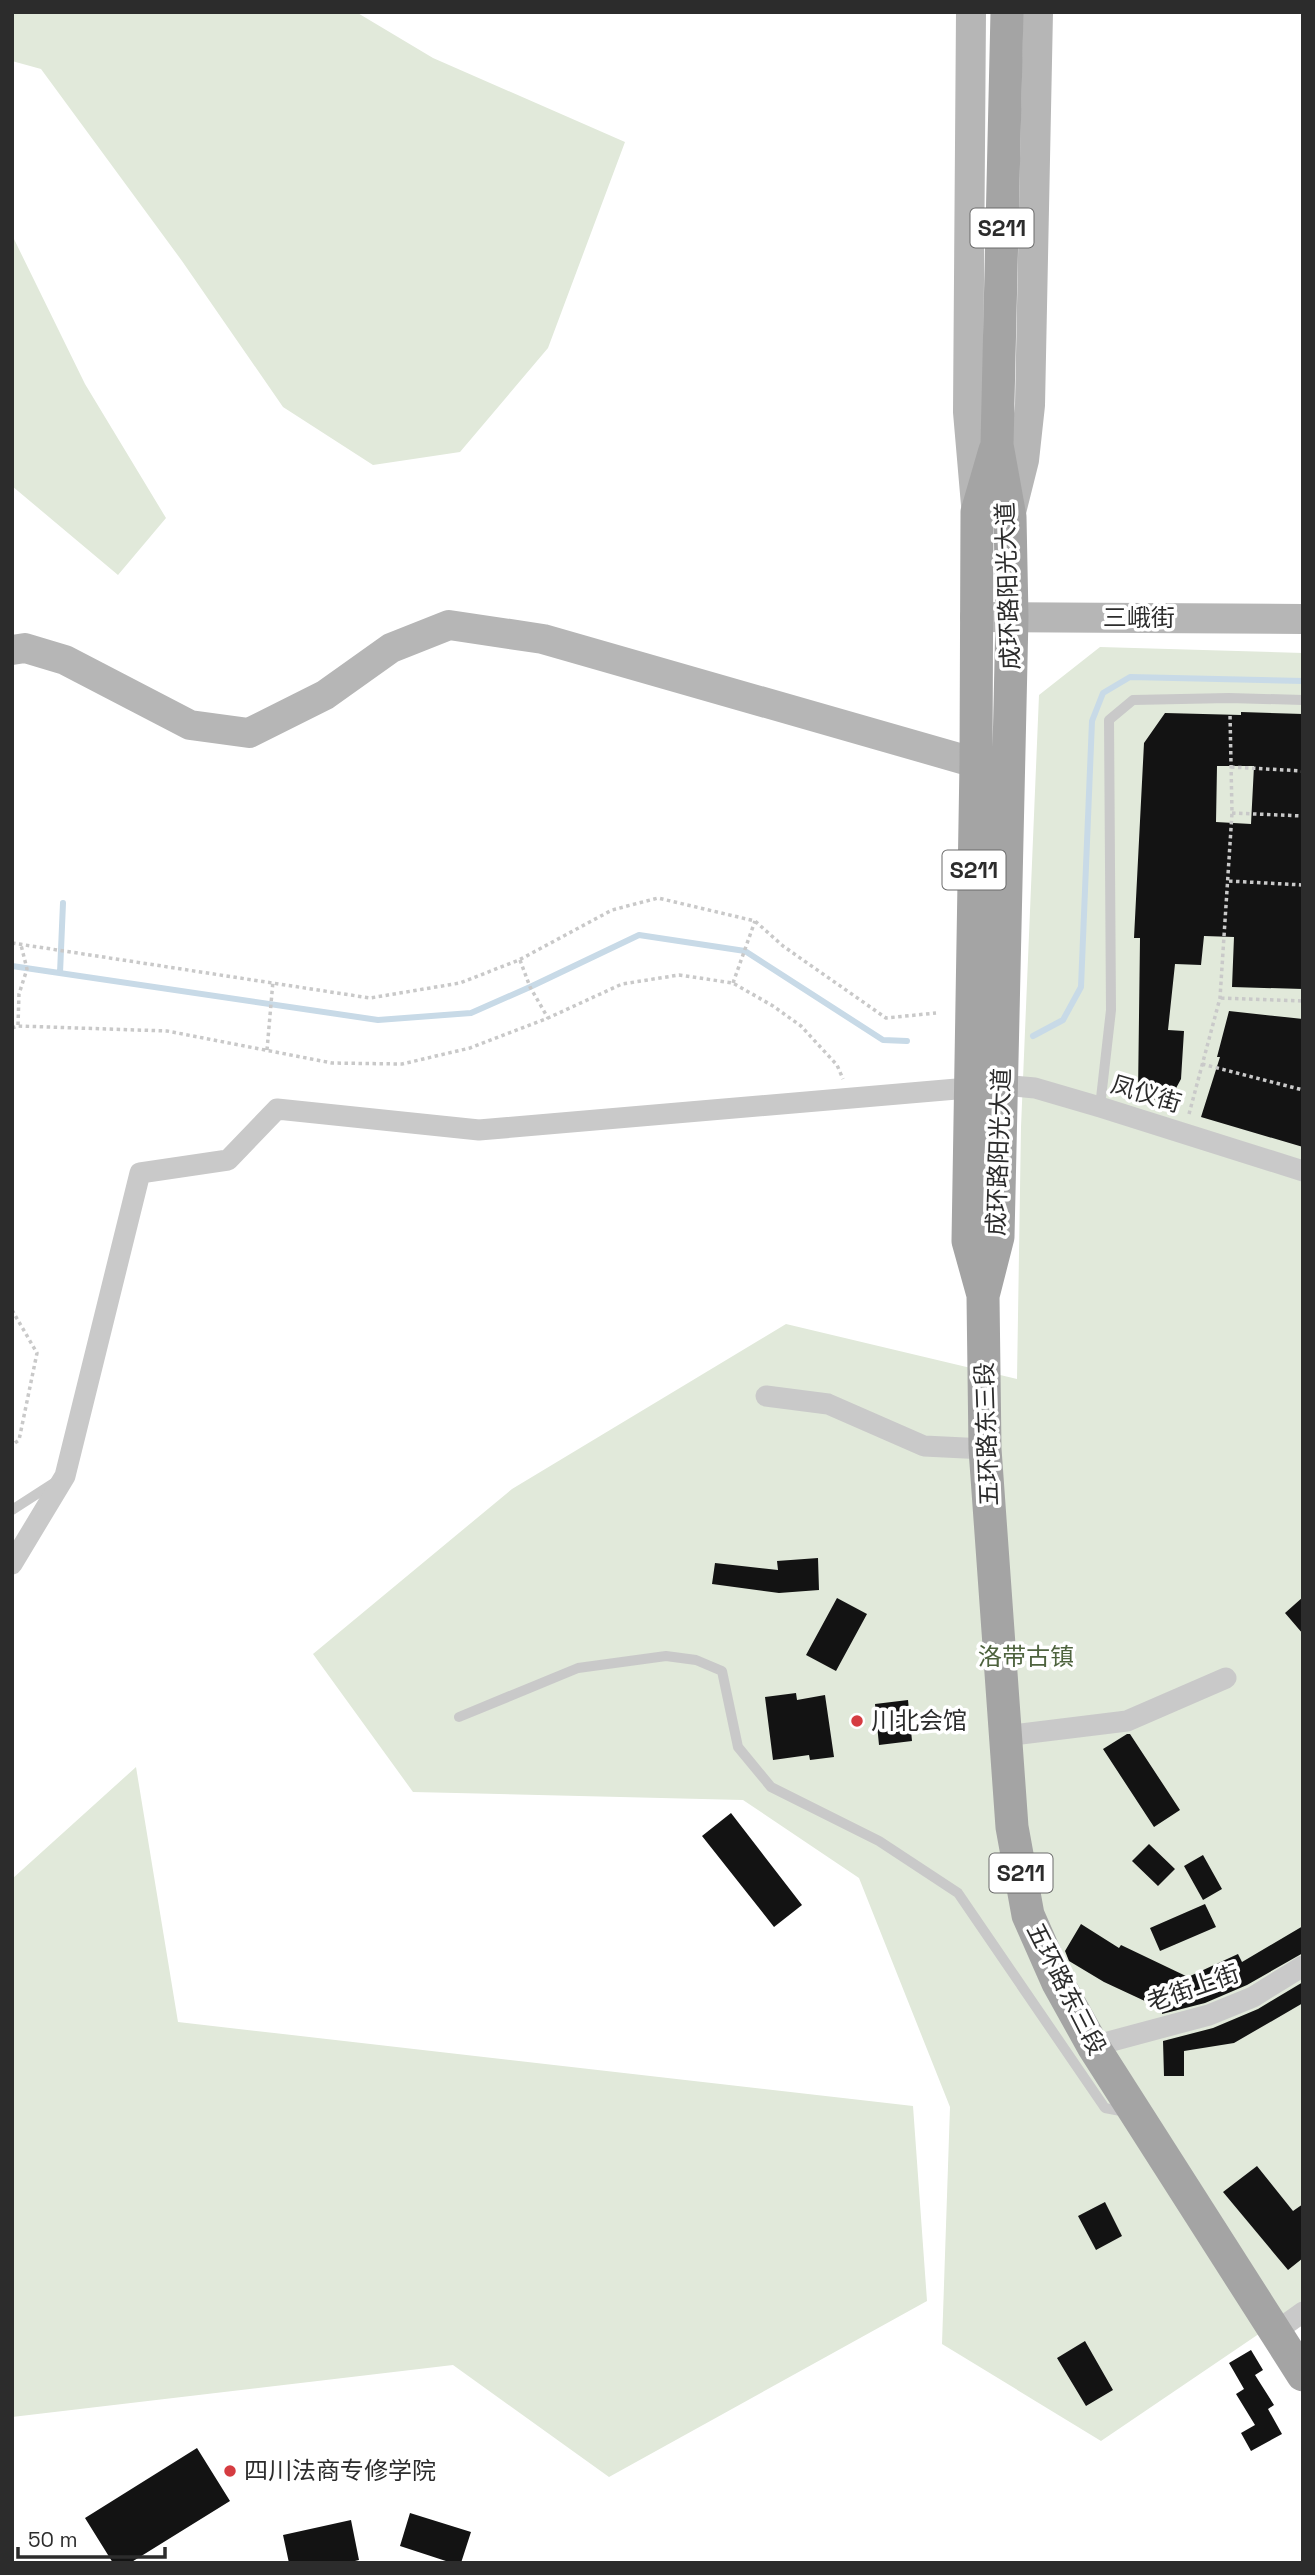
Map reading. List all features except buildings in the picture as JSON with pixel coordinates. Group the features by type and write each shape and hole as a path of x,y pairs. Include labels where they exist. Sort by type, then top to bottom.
{"main road":[{"name":"成环路阳光大道","path":"983,1296 968,1241 987,1086 1012,617 1010,517 997,445 1007,12"},
{"name":"成环路阳光大道","path":"987,1086 976,763 975,617 977,512 997,445"},
{"name":"五环路东三段","path":"983,1296 985,1450 1005,1736 1013,1828 1028,1915 1058,1983 1093,2046 1303,2375"}],"street":[{"path":"971,12 968,412 977,512"},
{"path":"1010,517 1024,460 1030,405 1038,12"},
{"name":"三峨街","path":"975,617 1303,619"},
{"path":"12,650 25,648 65,660 190,725 249,733 325,695 391,648 449,625 543,639 976,763"},
{"name":"凤仪街","path":"65,1476 140,1173 228,1160 277,1109 479,1130 987,1086 1035,1088 1303,1171"},
{"path":"766,1396 828,1404 924,1446 985,1450"},
{"path":"12,1564 65,1476"},
{"path":"1005,1736 1127,1721 1226,1678"},
{"name":"老街上街","path":"1093,2046 1209,2015 1253,1997 1303,1966"},
{"path":"1275,2332 1303,2312"}],"lane":[{"path":"1100,1107 1111,1010 1109,720 1133,700 1303,700"},
{"path":"12,1510 65,1476"},
{"path":"459,1717 578,1668 666,1656 696,1660 722,1671 738,1747 771,1787 879,1841 958,1893 1105,2108 1136,2113"}],"path":[{"path":"1184,1133 1220,998 1233,813 1229,698"},
{"path":"1231,767 1303,771"},
{"path":"1233,813 1303,816"},
{"path":"1229,881 1303,885"},
{"path":"12,943 370,998 460,983 519,960 612,910 658,898 755,921 783,946 886,1018 936,1013"},
{"path":"733,983 755,921"},
{"path":"18,1026 19,994 27,969 21,945"},
{"path":"519,960 530,988 548,1018"},
{"path":"12,1028 18,1026 167,1031 332,1063 402,1064 470,1048 548,1018 622,984 679,975 733,983 801,1026 837,1065 851,1097"},
{"path":"267,1050 273,981"},
{"path":"1220,998 1303,1001"},
{"path":"1202,1063 1303,1090"},
{"path":"12,1310 37,1353 19,1440 12,1445"}],"green space":[{"path":"12,12 356,12 433,58 625,142 548,348 460,452 373,465 283,407 182,261 41,69 12,61"},
{"path":"12,235 85,384 166,518 118,575 12,486"},
{"name":"洛带古镇","path":"1100,647 1303,653 1303,2304 1101,2441 942,2344 950,2107 859,1878 743,1800 413,1792 313,1654 512,1489 786,1324 1017,1379 1021,1127 1039,695"},
{"path":"136,1767 178,2022 913,2106 927,2301 609,2477 453,2365 12,2417 12,1879"}],"waterway":[{"path":"1033,1036 1063,1020 1081,987 1092,721 1103,693 1130,677 1303,681"},
{"path":"60,973 63,903"},
{"path":"12,966 378,1020 471,1013 639,935 745,951 883,1040 907,1041"}],"place":[{"name":"川北会馆","path":"857,1721"},
{"name":"四川法商专修学院","path":"230,2471"}]}
